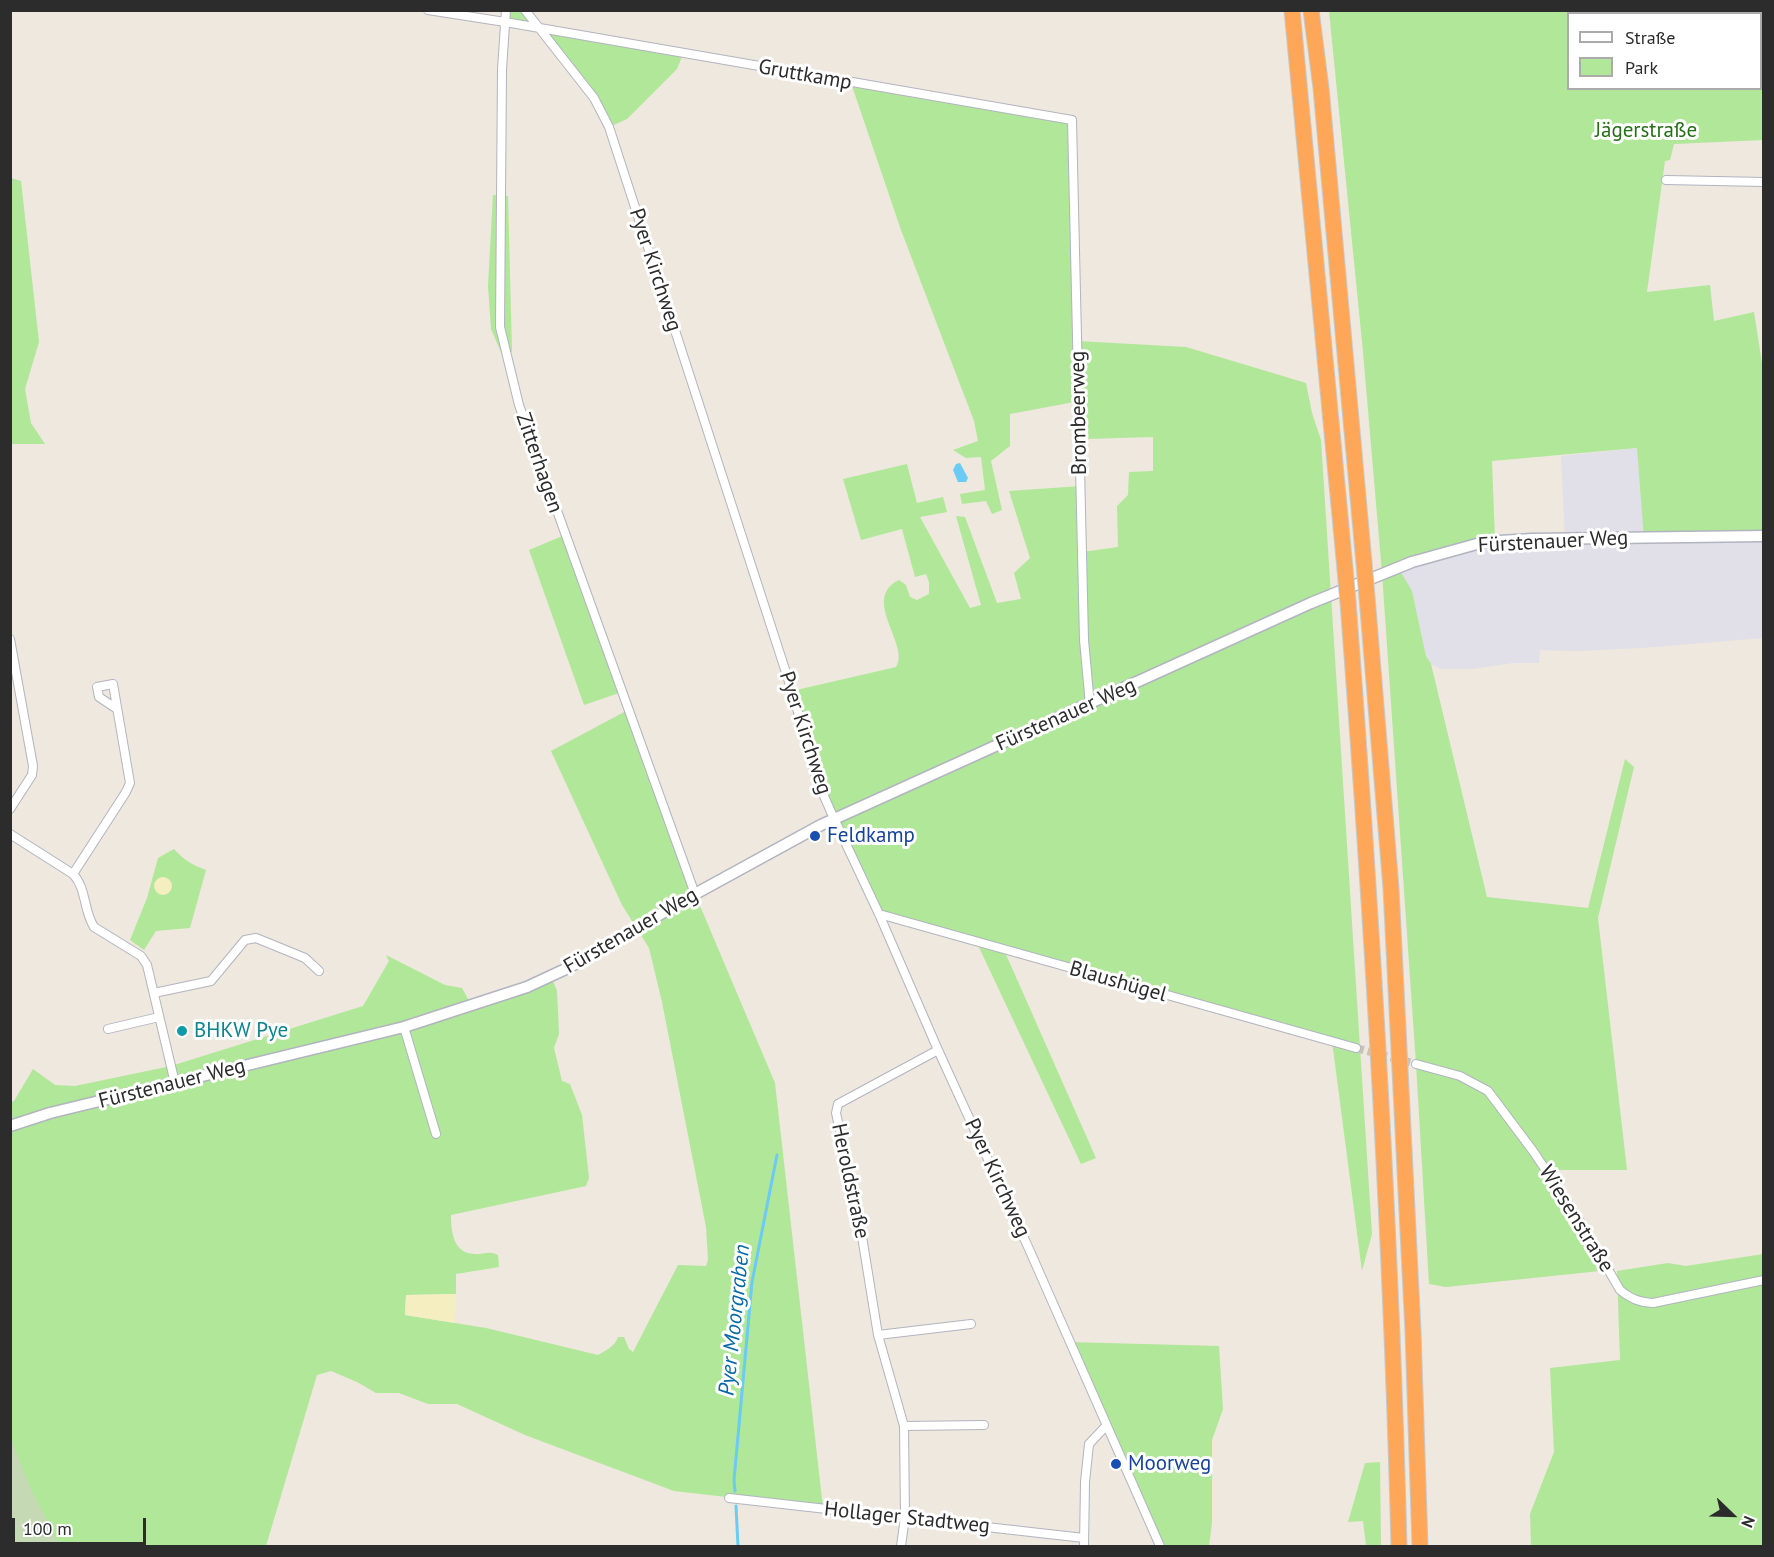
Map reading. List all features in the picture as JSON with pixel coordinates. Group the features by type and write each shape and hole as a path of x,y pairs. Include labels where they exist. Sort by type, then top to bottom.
{"highway":[{"path":"1292,10 1348,602 1369,883 1393,1332 1399,1546"},
{"path":"1311,10 1321,88 1365,563 1391,888 1413,1331 1420,1546"}],"street":[{"name":"Gruttkamp","path":"428,10 1072,120"},
{"name":"Zitterhagen","path":"506,10 502,69 500,327 519,405 695,894"},
{"name":"Pyer Kirchweg","path":"525,10 594,98 609,127 788,680 818,780 1160,1546"},
{"name":"Brombeerweg","path":"1072,120 1084,640 1090,705"},
{"path":"1666,180 1764,182"},
{"name":"Fürstenauer Weg","path":"10,1126 50,1113 404,1027 527,987 613,943 695,894 834,819 1311,603 1412,562 1484,542 1764,536"},
{"path":"10,639 33,766 32,775 10,809"},
{"path":"73,874 130,783 117,709"},
{"path":"10,834 73,874 81,882 89,920 94,927 141,956 147,965 175,1083"},
{"name":"Blaushügel","path":"879,914 1356,1048"},
{"path":"154,993 211,981 245,939 256,938 305,958 319,971"},
{"path":"108,1029 159,1017"},
{"path":"404,1027 435,1134"},
{"name":"Heroldstraße","path":"901,1546 905,1517 904,1426 878,1335 859,1218 836,1113 838,1104 938,1050"},
{"name":"Wiesenstraße","path":"1416,1064 1460,1076 1488,1091 1533,1151 1580,1221 1624,1294 1636,1301 1653,1303 1764,1280"},
{"path":"878,1335 970,1324"},
{"path":"904,1426 984,1425"},
{"path":"1084,1542 1085,1482 1089,1444 1106,1426"},
{"name":"Hollager Stadtweg","path":"729,1498 905,1517 1084,1542"}],"shaded area":[{"path":"1638,448 1763,536 1763,638 1642,648 1540,650 1539,663 1513,663 1472,669 1441,669 1431,664 1426,656 1412,591 1390,570 1484,542 1565,539 1561,456"}],"green space":[{"path":"506,11 525,11 539,29 505,22"},
{"name":"Jägerstraße","path":"1329,11 1763,11 1763,140 1674,144 1670,160 1665,161 1647,292 1710,285 1714,321 1754,312 1764,376 1763,536 1644,538 1637,448 1492,461 1495,542 1391,571 1402,574 1412,591 1426,656 1431,664 1487,897 1588,908 1625,759 1634,767 1598,918 1627,1170 1552,1170 1542,1174 1600,1271 1446,1287 1429,1284 1382,573 1363,352"},
{"path":"539,29 683,54 677,69 627,119 609,127 594,98"},
{"path":"851,83 1070,122 1077,341 1186,347 1306,383 1312,413 1321,440 1372,1234 1362,1271 1332,1041 1004,950 1096,1158 1081,1164 976,941 879,914 831,812 792,691 896,667 899,658 897,647 885,610 884,599 888,588 899,580 906,585 910,597 917,600 929,594 926,574 915,577 902,529 861,540 843,479 907,464 917,503 943,497 947,512 920,517 970,608 981,605 956,516 965,517 997,603 1021,599 1014,573 1030,558 1009,491 1081,486 1082,552 1118,547 1117,506 1128,495 1129,472 1153,471 1153,437 1085,439 1085,400 1010,414 1010,446 991,461 1002,510 992,514 986,501 962,504 960,494 985,490 981,457 966,458 953,450 978,441 974,421 901,230"},
{"path":"11,178 21,181 39,342 25,389 31,423 45,444 11,444"},
{"path":"493,195 508,196 512,352 503,357 491,329 488,286"},
{"path":"565,535 622,692 584,705 529,550"},
{"path":"624,697 695,894 775,1083 823,1508 674,1491 525,1435 457,1404 428,1404 399,1393 376,1393 331,1371 317,1375 266,1546 11,1546 10,1102 14,1101 33,1069 55,1085 75,1086 171,1066 363,1006 389,961 386,955 445,985 462,988 472,1006 551,976 557,991 559,1034 554,1048 562,1081 570,1084 582,1115 589,1178 586,1186 451,1215 457,1245 467,1253 498,1255 499,1267 456,1274 456,1294 406,1295 405,1315 486,1328 598,1355 613,1345 618,1337 624,1337 629,1349 633,1352 678,1265 706,1266 708,1260 706,1227 662,1002 649,948 622,905 551,751 628,710"},
{"path":"174,849 188,862 206,870 190,928 156,931 144,950 130,940 147,898 158,858"},
{"path":"1763,1254 1763,1546 1531,1546 1530,1514 1554,1452 1550,1368 1620,1360 1617,1271 1668,1263 1686,1266"},
{"path":"1068,1342 1219,1346 1223,1409 1212,1440 1212,1523 1209,1546 1160,1546"},
{"path":"10,1436 30,1487 60,1546 11,1546"},
{"path":"1380,1462 1381,1546 1366,1546 1363,1521 1348,1522 1365,1463"}],"sand":[{"path":"159,877 167,877 172,882 170,893 159,895 154,890 154,882"},
{"path":"456,1294 455,1323 405,1315 406,1295"}],"water":[{"path":"960,463 968,478 966,482 958,482 953,470 956,464"}],"waterway":[{"name":"Pyer Moorgraben","path":"735,1491 734,1480 752,1282 777,1155"},
{"name":"Pyer Moorgraben","path":"736,1506 738,1546"}],"tunnel":[{"path":"1356,1048 1416,1064"}],"place":[{"name":"Feldkamp","path":"815,836"},
{"name":"BHKW Pye","path":"182,1031"},
{"name":"Moorweg","path":"1116,1464"}]}
